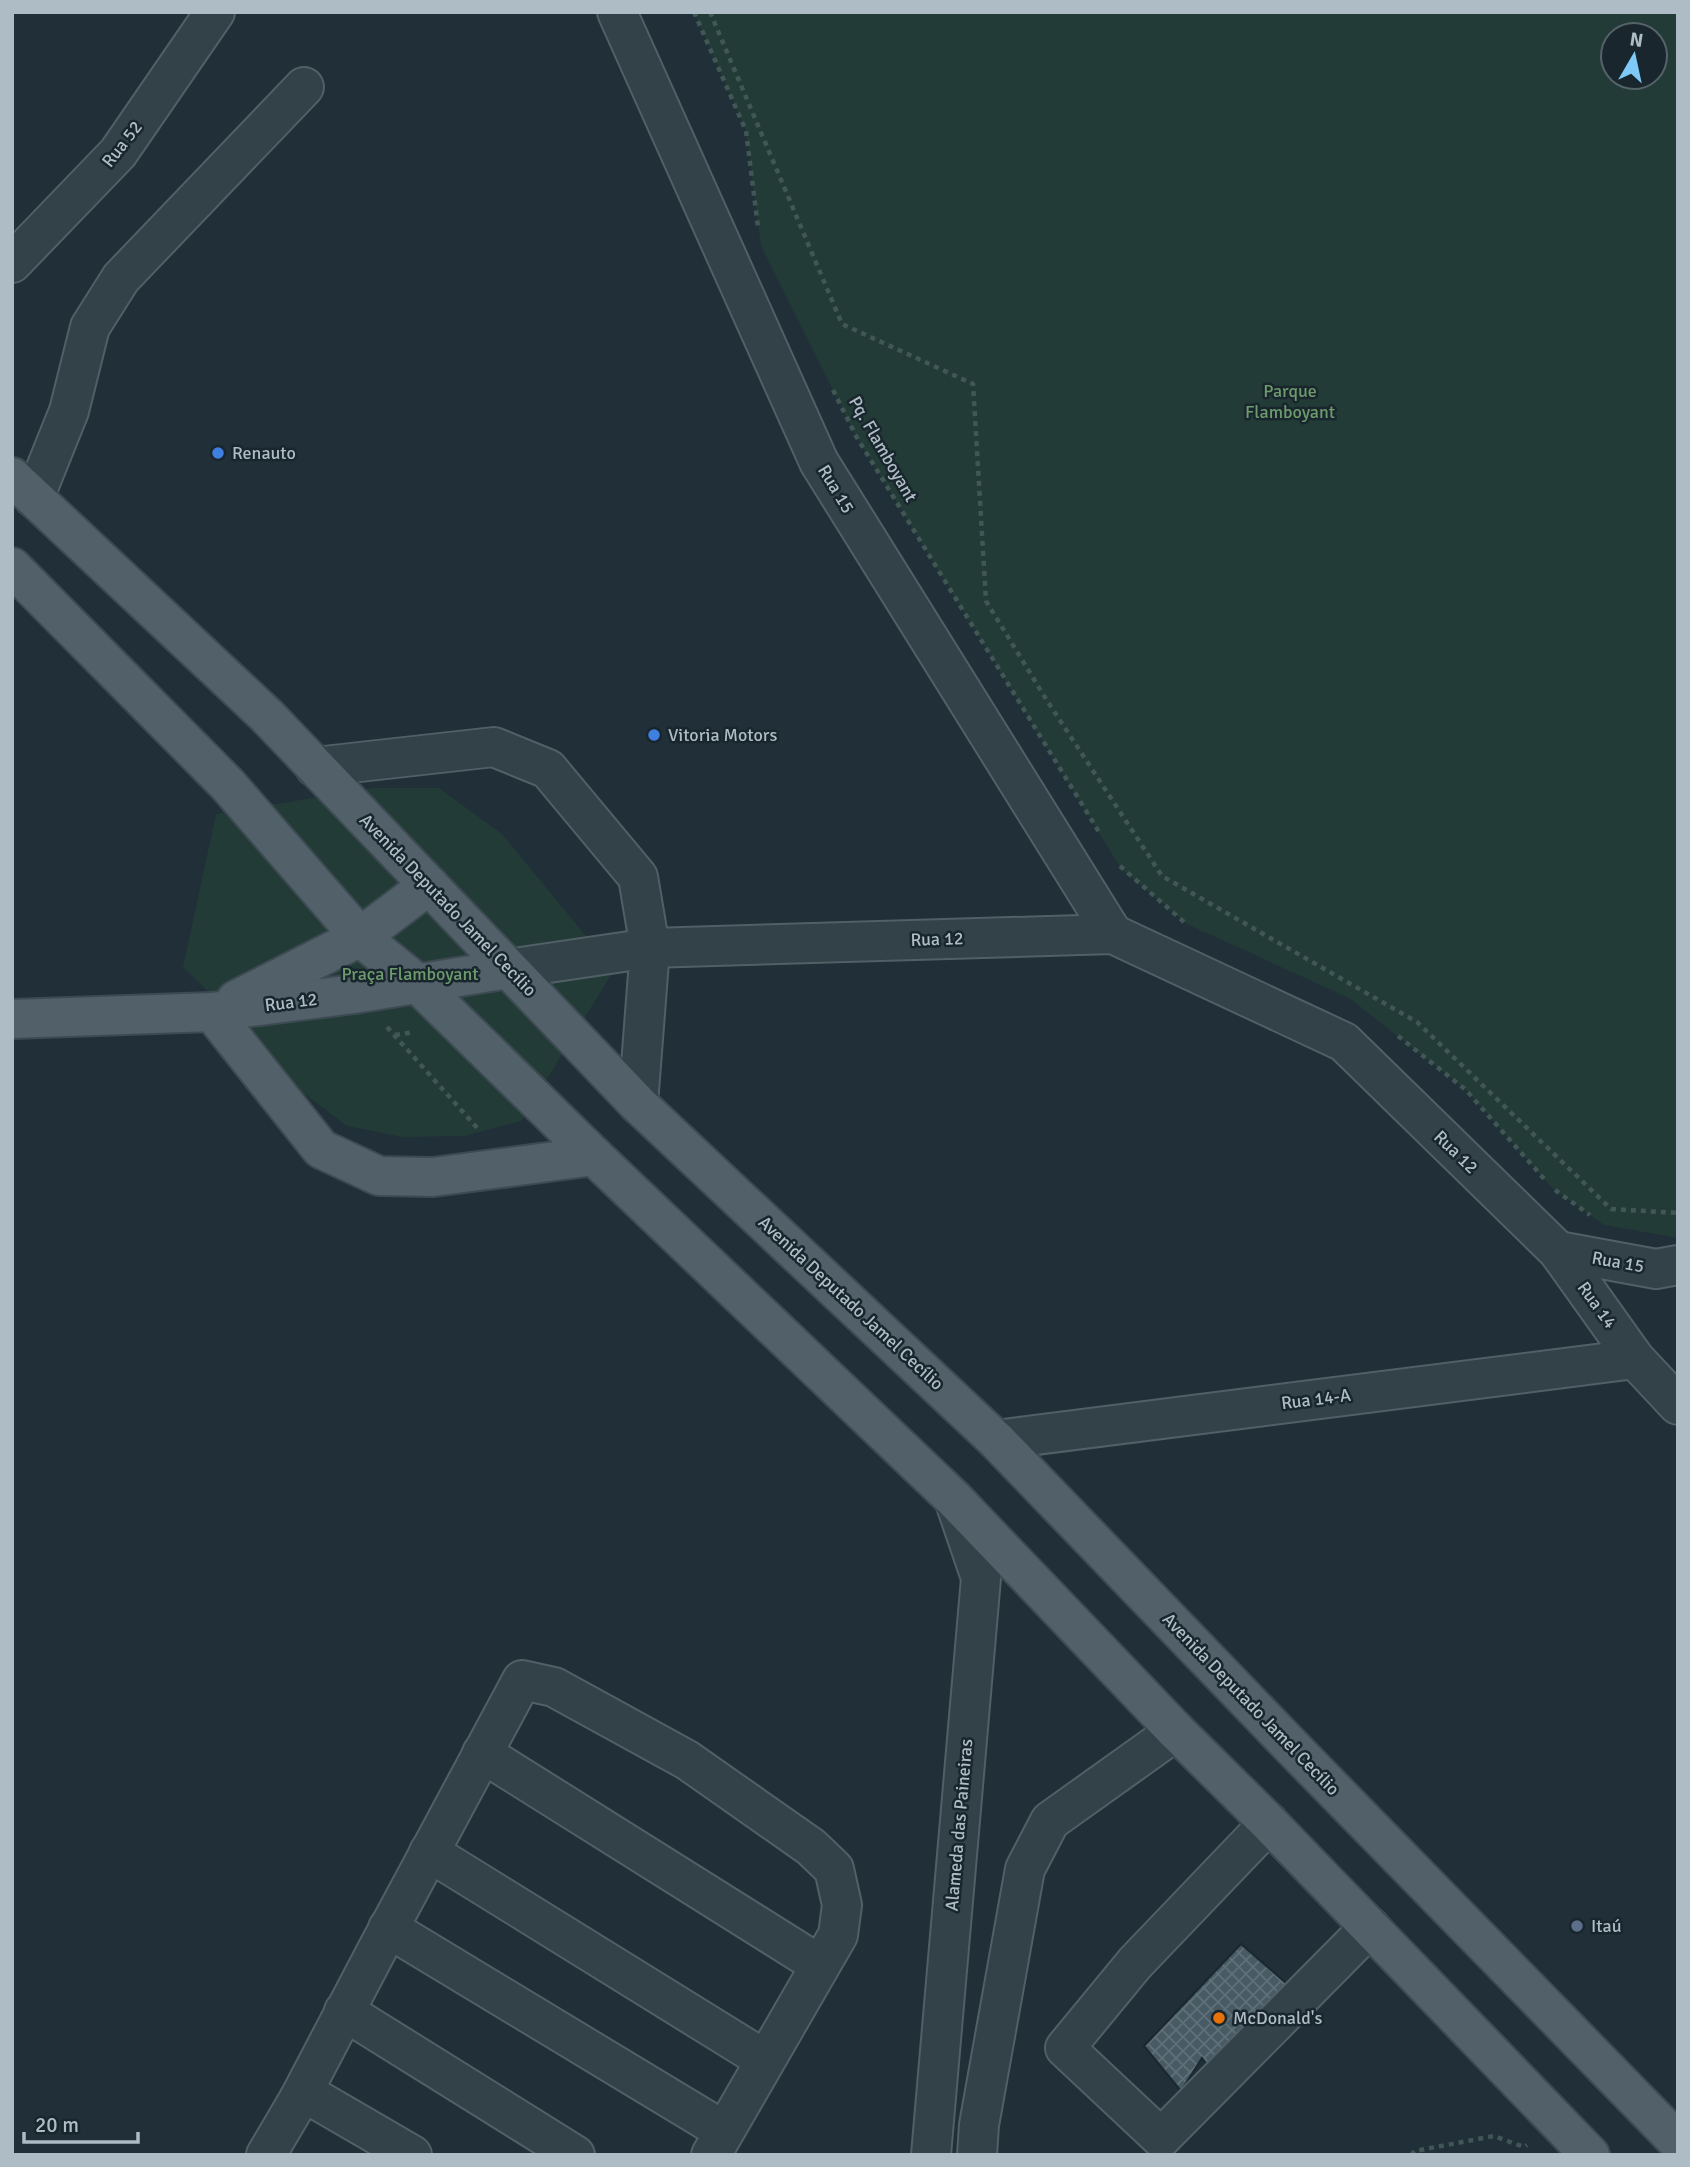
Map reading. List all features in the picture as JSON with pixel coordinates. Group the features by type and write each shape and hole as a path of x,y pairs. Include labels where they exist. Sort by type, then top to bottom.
{"main road":[{"name":"Avenida Deputado Jamel Cecílio","path":"23,487 267,716 638,1104 996,1440 1678,2142"},
{"path":"12,567 228,785 360,937 418,984 954,1499 1176,1731 1590,2155"},
{"name":"Rua 12","path":"212,1012 360,937 429,885"},
{"name":"Rua 12","path":"12,1019 212,1012 508,969"},
{"path":"212,1012 321,1149 379,1176 433,1177 594,1156"}],"street":[{"name":"Rua 52","path":"12,263 118,153 215,12"},
{"name":"Rua 15","path":"617,12 819,462 1113,934"},
{"path":"23,487 69,411 90,327 121,278 304,87"},
{"path":"315,767 494,747 548,769 638,877 650,948 638,1104"},
{"name":"Rua 12","path":"508,969 650,948 1113,934 1344,1042 1558,1251"},
{"name":"Rua 15","path":"1558,1251 1656,1269 1678,1265"},
{"name":"Rua 14","path":"1558,1251 1635,1359 1678,1405"},
{"name":"Rua 14-A","path":"996,1440 1635,1359"},
{"name":"Alameda das Paineiras","path":"931,2155 981,1578 954,1499"},
{"path":"266,2155 299,2099 388,1928 522,1679 554,1687 687,1760 811,1847 834,1869 842,1905 838,1936 718,2143 388,1928"},
{"path":"978,2155 979,2125 1025,1869 1050,1821 1176,1731"},
{"path":"482,1754 820,1965"},
{"path":"1269,1824 1135,1963 1065,2049 1161,2138 1370,1927"},
{"path":"429,1852 765,2060"},
{"path":"345,2011 575,2155"},
{"path":"299,2099 314,2098 412,2155"}],"path":[{"path":"694,12 746,131 759,233"},
{"path":"710,12 842,324 973,384 986,601 1046,699 1162,876 1417,1023 1611,1209 1678,1213"},
{"name":"Pq. Flamboyant","path":"832,388 856,436 1106,843"},
{"path":"1116,860 1121,869"},
{"path":"381,1021 480,1131"},
{"path":"394,1035 421,1031"},
{"path":"1411,2155 1415,2151 1494,2136 1524,2147 1555,2119"}],"green space":[{"name":"Parque Flamboyant","path":"694,12 1678,12 1678,1238 1604,1225 1552,1188 1466,1090 1349,998 1187,924 1121,869 856,436 761,246 746,131"},
{"name":"Praça Flamboyant","path":"373,788 439,788 502,834 614,970 521,1121 464,1136 402,1137 347,1126 298,1089 266,1048 183,967 216,814"}],"building":[{"name":"McDonald's","path":"1241,1944 1294,1990 1213,2073 1202,2058 1181,2091 1144,2046"}],"place":[{"name":"Renauto","path":"218,453"},
{"name":"Vitoria Motors","path":"654,735"},
{"name":"Itaú","path":"1577,1926"},
{"name":"McDonald's","path":"1219,2018"}]}
